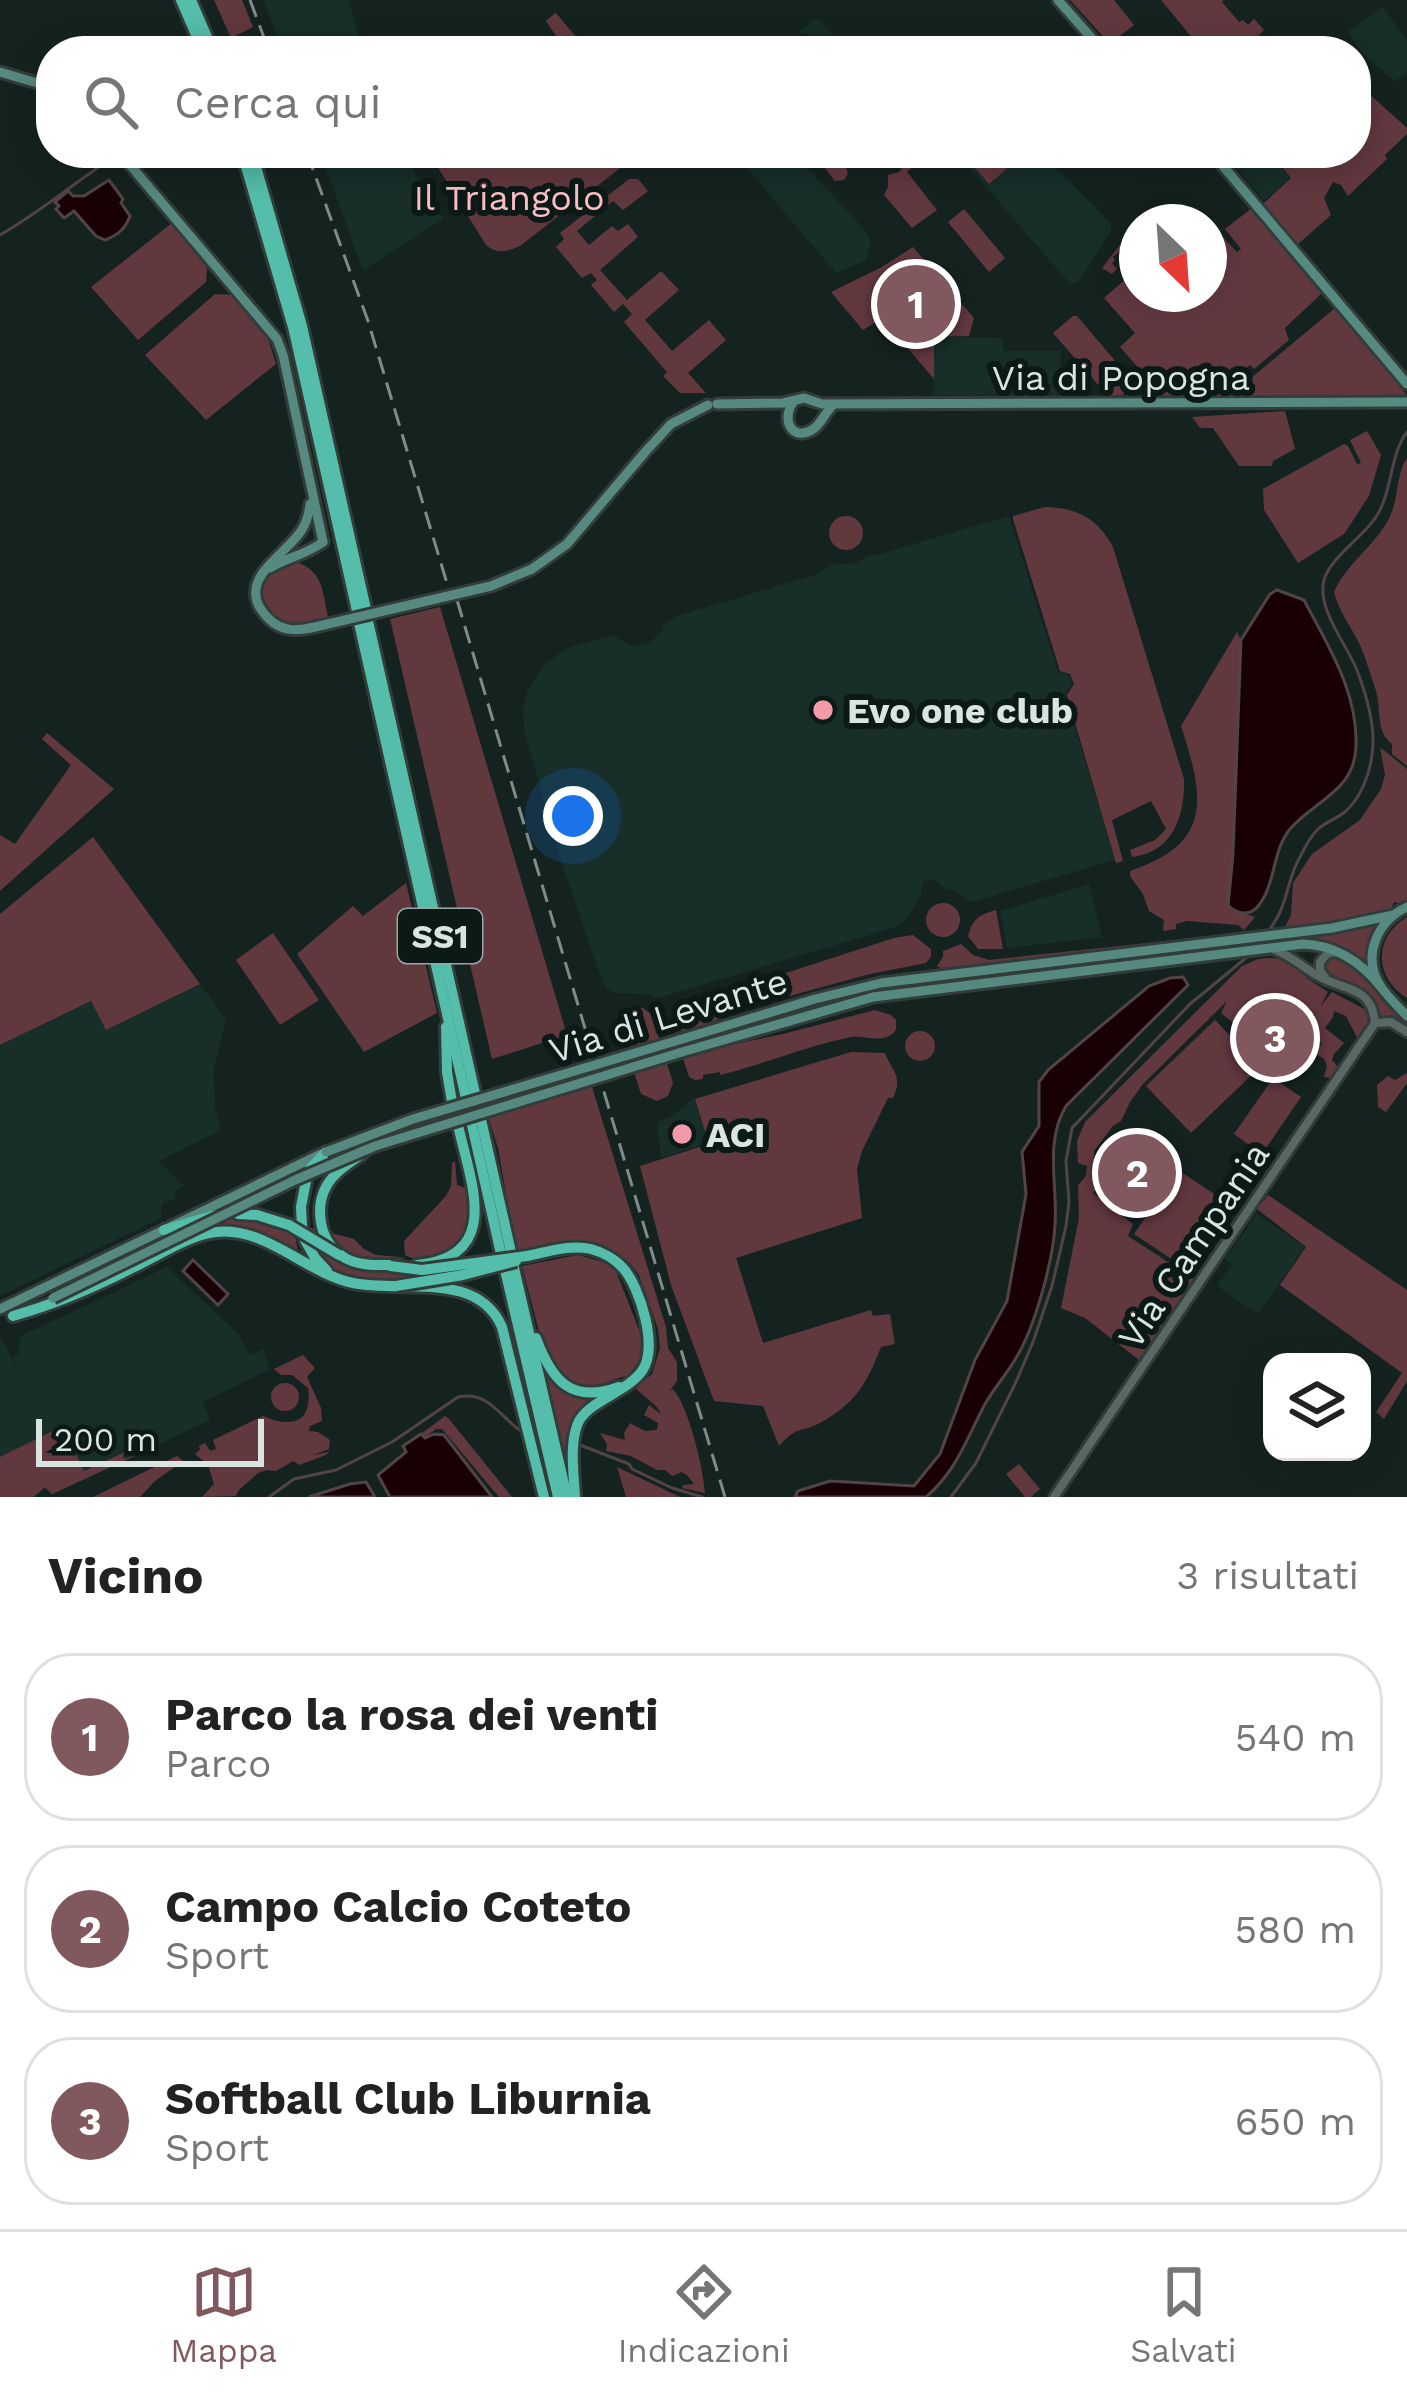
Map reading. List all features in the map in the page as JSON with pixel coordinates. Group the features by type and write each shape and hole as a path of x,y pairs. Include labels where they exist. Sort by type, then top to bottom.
{"highway":[{"path":"181,0 197,36"},
{"path":"191,0 207,36"},
{"name":"SS1","path":"246,168 293,327 363,616 506,1253 446,1006 363,616 302,326 257,168"},
{"path":"390,1265 446,1259 469,1238 476,1219 447,1072 446,1006"},
{"path":"339,1255 321,1225 323,1193 336,1174 375,1146"},
{"path":"302,1226 308,1175 326,1152"},
{"path":"238,1214 289,1226 361,1263 422,1270 587,1248 624,1269 650,1340 645,1366 628,1384 587,1411 575,1430 571,1497"},
{"path":"164,1230 212,1216"},
{"path":"13,1316 62,1302 216,1232 253,1238 320,1272 360,1284 452,1289 476,1296 496,1313 506,1339 544,1497"},
{"path":"305,1240 321,1265 337,1278"},
{"path":"396,1286 476,1272 527,1256"},
{"path":"558,1497 509,1269 544,1360 557,1379 587,1393 628,1384"},
{"path":"518,1285 571,1497"}],"main road":[{"path":"1058,0 1090,36"},
{"path":"0,72 36,83"},
{"path":"132,168 277,339 323,542"},
{"path":"1225,168 1407,384"},
{"path":"310,486 308,516 296,538 261,575 257,596 267,617 286,629 315,627 491,586 532,569 567,544 669,426 713,404 804,398 817,404 820,420"},
{"path":"786,415 794,401"},
{"name":"Via di Popogna","path":"817,404 1407,402"},
{"path":"766,404 786,415 789,425 800,432 813,429 836,404"},
{"path":"296,538 323,542"},
{"path":"261,575 323,542"},
{"name":"Via di Levante","path":"0,1323 375,1146 815,999 944,973 1332,928 1393,915 1407,907"},
{"path":"1381,987 1372,964 1373,945 1380,928 1393,915"},
{"name":"Via di Levante","path":"0,1310 326,1152 401,1123 680,1046 873,997 1268,948 1312,944 1338,952"},
{"path":"1338,952 1367,970 1403,1008"}],"street":[{"path":"1268,948 1366,997 1375,1023 1391,1022 1407,1032"},
{"path":"1331,981 1319,965 1326,954 1338,952"},
{"name":"Via Campania","path":"1054,1497 1375,1023"}],"shaded area":[{"path":"264,0 349,0 359,36 277,36"},
{"path":"1383,7 1407,41 1407,73 1394,81 1371,61 1371,36 1350,36 1349,31"},
{"path":"816,19 834,36 810,36 799,32"},
{"path":"326,168 413,168 443,219 363,270"},
{"path":"747,168 809,168 868,234 871,242 866,260 836,273"},
{"path":"970,168 1057,168 1111,224 1111,232 1078,282 1070,284"},
{"path":"1237,168 1282,168 1290,178 1264,201"},
{"path":"109,180 130,216 114,236 105,240 96,236 74,211 64,218 56,209 55,202 68,191 84,196"},
{"path":"934,337 1002,338 1004,351 1061,351 1060,397 933,395"},
{"path":"1009,516 1058,672 1072,682 1065,694 1115,860 972,902 934,879 923,882 908,917 896,927 658,998 608,989 561,861 524,730 528,689 543,666 565,649 611,635 633,646 652,641 677,616 818,574 830,565 855,563"},
{"path":"1277,590 1304,600 1332,652 1352,707 1356,746 1349,774 1290,829 1264,896 1255,909 1244,913 1228,906 1241,640"},
{"path":"1089,884 1102,937 1007,948 1000,911"},
{"path":"1183,977 1188,985 1066,1106 1059,1120 1054,1149 1054,1240 1036,1312 1016,1358 945,1477 926,1497 795,1497 798,1491 830,1481 914,1486 940,1454 975,1360 1007,1301 1026,1194 1022,1152 1039,1126 1039,1082 1149,986"},
{"path":"200,984 226,1020 214,1070 221,1130 159,1161 184,1186 174,1192 176,1198 162,1204 161,1218 0,1296 0,1045 91,1001 106,1030"},
{"path":"694,1098 709,1143 661,1158 659,1121"},
{"path":"1257,1214 1305,1247 1258,1314 1217,1286 1232,1264 1225,1259"},
{"path":"193,1260 228,1294 218,1305 183,1271"},
{"path":"167,1267 239,1335 250,1355 263,1349 270,1369 203,1402 210,1420 52,1495 45,1488 35,1497 0,1497 0,1335 18,1371 13,1357 18,1354 21,1336"},
{"path":"421,1434 425,1438 444,1435 492,1497 390,1497 378,1475 406,1452 403,1446"},
{"path":"366,1482 375,1497 309,1497 350,1484"}],"green space":[{"path":"214,0 242,0 253,27 230,36"},
{"path":"1070,0 1114,0 1134,25 1120,36 1103,36"},
{"path":"1161,0 1224,0 1239,22 1248,25 1254,19 1264,30 1260,36 1191,36"},
{"path":"555,13 575,36 556,36 546,21"},
{"path":"1371,96 1407,128 1407,134 1385,155 1387,159 1348,196 1333,182 1324,198 1331,215 1297,245 1264,203 1291,178 1283,168 1371,168"},
{"name":"Il Triangolo","path":"438,168 620,168 520,246 498,251 486,245"},
{"path":"825,168 846,168 844,180 835,181"},
{"path":"912,168 907,172 937,210 912,228 884,195 888,175"},
{"path":"975,168 1008,168 989,184"},
{"path":"629,179 638,179 648,191 623,210 613,201 577,231 589,245 612,226 618,231 628,224 638,237 600,270 627,300 661,271 679,290 645,320 672,351 709,320 726,340 688,373 706,393 680,393 624,322 632,314 623,304 614,312 591,285 597,280 591,273 582,278 556,247 564,239 560,233"},
{"path":"1252,208 1322,293 1285,328 1289,340 1254,369 1250,365 1245,369 1248,373 1220,397 1164,397 1120,347 1135,333 1104,298 1119,285 1119,312 1227,312 1227,241 1237,252 1241,249 1227,227"},
{"path":"964,209 1005,258 989,272 948,222"},
{"path":"172,223 207,267 206,282 138,340 91,287"},
{"path":"1119,246 1112,263 1117,269 1112,274 1102,268"},
{"path":"913,247 974,318 969,336 934,337 934,379 882,318 863,330 831,292"},
{"path":"215,294 232,295 268,338 276,364 206,420 145,355"},
{"path":"1335,308 1406,394 1226,399"},
{"path":"1073,316 1128,376 1123,395 1108,396 1053,333"},
{"path":"1285,411 1295,449 1272,466 1239,466 1213,428 1200,428 1192,417"},
{"path":"1367,431 1381,455 1369,496 1344,534 1298,563 1264,510 1263,489 1344,444 1357,464 1361,463 1350,440"},
{"path":"1407,458 1407,766 1392,754 1392,744 1383,733 1366,662 1334,592 1385,525"},
{"path":"1045,507 1085,516 1113,547 1184,779 1179,819 1158,848 1132,857 1130,850 1155,840 1166,829 1151,801 1112,820 1123,861 1116,863 1067,695 1074,684 1070,674 1060,671 1013,519"},
{"path":"846,516 858,521 863,533 858,545 846,550 834,545 829,533 834,521"},
{"path":"291,561 315,574 328,618 288,622 265,604 261,595 264,577"},
{"path":"440,607 567,1035 492,1059 390,619"},
{"path":"1237,632 1241,640 1228,906 1255,917 1244,930 1238,925 1187,921 1163,931 1164,920 1149,911 1130,871 1177,847 1189,832 1197,796 1181,726"},
{"path":"47,733 114,789 0,891 0,835 15,844 71,765 42,739"},
{"path":"1380,747 1407,769 1407,901 1354,920 1284,929 1291,915 1293,883 1312,854 1360,820 1381,789 1385,775"},
{"path":"93,837 200,984 106,1030 91,1001 0,1045 0,914"},
{"path":"406,883 437,1013 364,1052 297,954 353,906 363,916"},
{"path":"943,903 955,908 960,920 955,932 943,937 931,932 926,920 931,908"},
{"path":"996,910 1003,949 978,949 968,936 972,925"},
{"path":"1407,917 1407,998 1388,980 1382,958 1388,935"},
{"path":"1376,923 1366,961 1321,941 1272,943 1274,940"},
{"path":"273,933 319,1000 280,1025 236,960"},
{"path":"913,935 931,949 926,963 745,1008 675,1033 673,1029 676,1013 684,1006"},
{"path":"1199,941 937,966 943,951 961,944 989,960"},
{"path":"1334,957 1364,978 1407,1020 1407,1027 1380,1017 1366,994 1326,972 1323,965"},
{"path":"1268,958 1284,959 1318,981 1305,977 1328,992 1320,1007 1332,992 1366,1010 1365,1032 1359,1041 1346,1016 1334,1011 1325,1028 1344,1043 1332,1060 1340,1069 1338,1075 1324,1077 1324,1059 1303,1046 1304,1041 1322,1043 1306,1035 1317,1011 1283,1064 1221,1013 1227,1001 1143,1084 1121,1121 1094,1151 1095,1161 1106,1168 1100,1183 1138,1127 1179,1154 1136,1218 1093,1193 1133,1224 1128,1236 1197,1281 1139,1360 1085,1318 1061,1308 1079,1218 1078,1185 1087,1166 1078,1163 1077,1141 1085,1122 1242,966"},
{"path":"634,1007 652,1015 673,1083 668,1096 657,1101 641,1094 620,1028 621,1019"},
{"path":"875,1010 896,1020 892,1034 835,1041 695,1080 689,1077 682,1055 783,1034"},
{"path":"1215,1020 1260,1067 1191,1133 1146,1086"},
{"path":"920,1031 931,1035 935,1046 931,1057 920,1061 909,1057 905,1046 909,1035"},
{"path":"851,1052 885,1053 897,1079 893,1098 888,1098 857,1169 862,1218 736,1258 763,1343 871,1310 873,1316 890,1314 895,1344 881,1347 865,1382 843,1408 795,1432 779,1446 763,1406 714,1401 671,1285 640,1166 709,1144 695,1099"},
{"path":"1407,1073 1407,1083 1386,1112 1378,1107 1377,1085 1388,1076 1395,1080"},
{"path":"1273,1078 1301,1097 1262,1154 1234,1134"},
{"path":"592,1087 666,1327 668,1348 677,1362 677,1381 669,1392 673,1389 690,1423 705,1493 682,1488 694,1484 682,1472 672,1476 631,1456 606,1451 600,1433 625,1440 630,1423 645,1431 657,1430 658,1423 644,1415 649,1405 661,1414 635,1388 652,1374 660,1348 639,1275 629,1262 588,1242 516,1250 488,1116"},
{"path":"455,1161 457,1185 468,1189 471,1204 464,1237 450,1251 433,1258 405,1255 404,1241 446,1196"},
{"path":"1178,1170 1217,1196 1173,1260 1134,1234"},
{"path":"1268,1195 1407,1290 1407,1381 1384,1419 1376,1412 1402,1373 1280,1285 1306,1247 1257,1209"},
{"path":"230,1217 264,1222 295,1234 298,1253 257,1233 212,1227"},
{"path":"307,1227 354,1239 376,1255 400,1257 426,1278 372,1279 344,1274 320,1257"},
{"path":"578,1255 616,1271 643,1340 640,1360 628,1376 594,1387 559,1375 546,1358 522,1266"},
{"path":"303,1355 315,1368 307,1377 321,1408 322,1421 309,1431 330,1440 329,1449 313,1455 329,1452 299,1465 293,1461 276,1471 258,1473 236,1496 202,1497 214,1484 208,1465 195,1454 199,1446 205,1443 210,1451 216,1449 213,1440 263,1416 290,1422 303,1416 308,1388 274,1369"},
{"path":"544,1367 568,1391 601,1399 575,1420 569,1452 564,1452"},
{"path":"285,1383 295,1387 299,1397 295,1407 285,1411 275,1407 271,1397 275,1387"},
{"path":"445,1416 512,1497 499,1497 442,1429 424,1438 421,1434"},
{"path":"63,1426 84,1471 127,1451 124,1459 137,1455 52,1494 45,1487 33,1497 0,1497 0,1457"},
{"path":"177,1456 183,1461 140,1497 93,1497"},
{"path":"1019,1464 1040,1489 1031,1497 1025,1497 1006,1474"},
{"path":"617,1467 680,1497 626,1497"}],"waterway":[{"path":"0,235 98,168"},
{"path":"1269,930 1308,843 1319,828 1351,805 1369,769 1373,734 1367,703 1354,663 1329,615 1324,580 1376,517 1407,432"},
{"path":"951,1497 976,1463 1016,1382 1052,1286 1066,1226 1066,1161 1072,1128 1190,1004 1246,958"},
{"path":"269,1497 294,1479 336,1470 392,1442 458,1397 486,1401 522,1432"},
{"path":"580,1445 702,1497"}],"railway":[{"path":"250,0 263,36"},
{"path":"312,168 368,321 449,590"},
{"path":"457,600 725,1497"}],"place":[{"name":"Parco la rosa dei venti","path":"916,304"},
{"name":"Evo one club","path":"823,710"},
{"name":"Softball Club Liburnia","path":"1275,1038"},
{"name":"ACI","path":"682,1134"},
{"name":"Campo Calcio Coteto","path":"1137,1173"}]}
